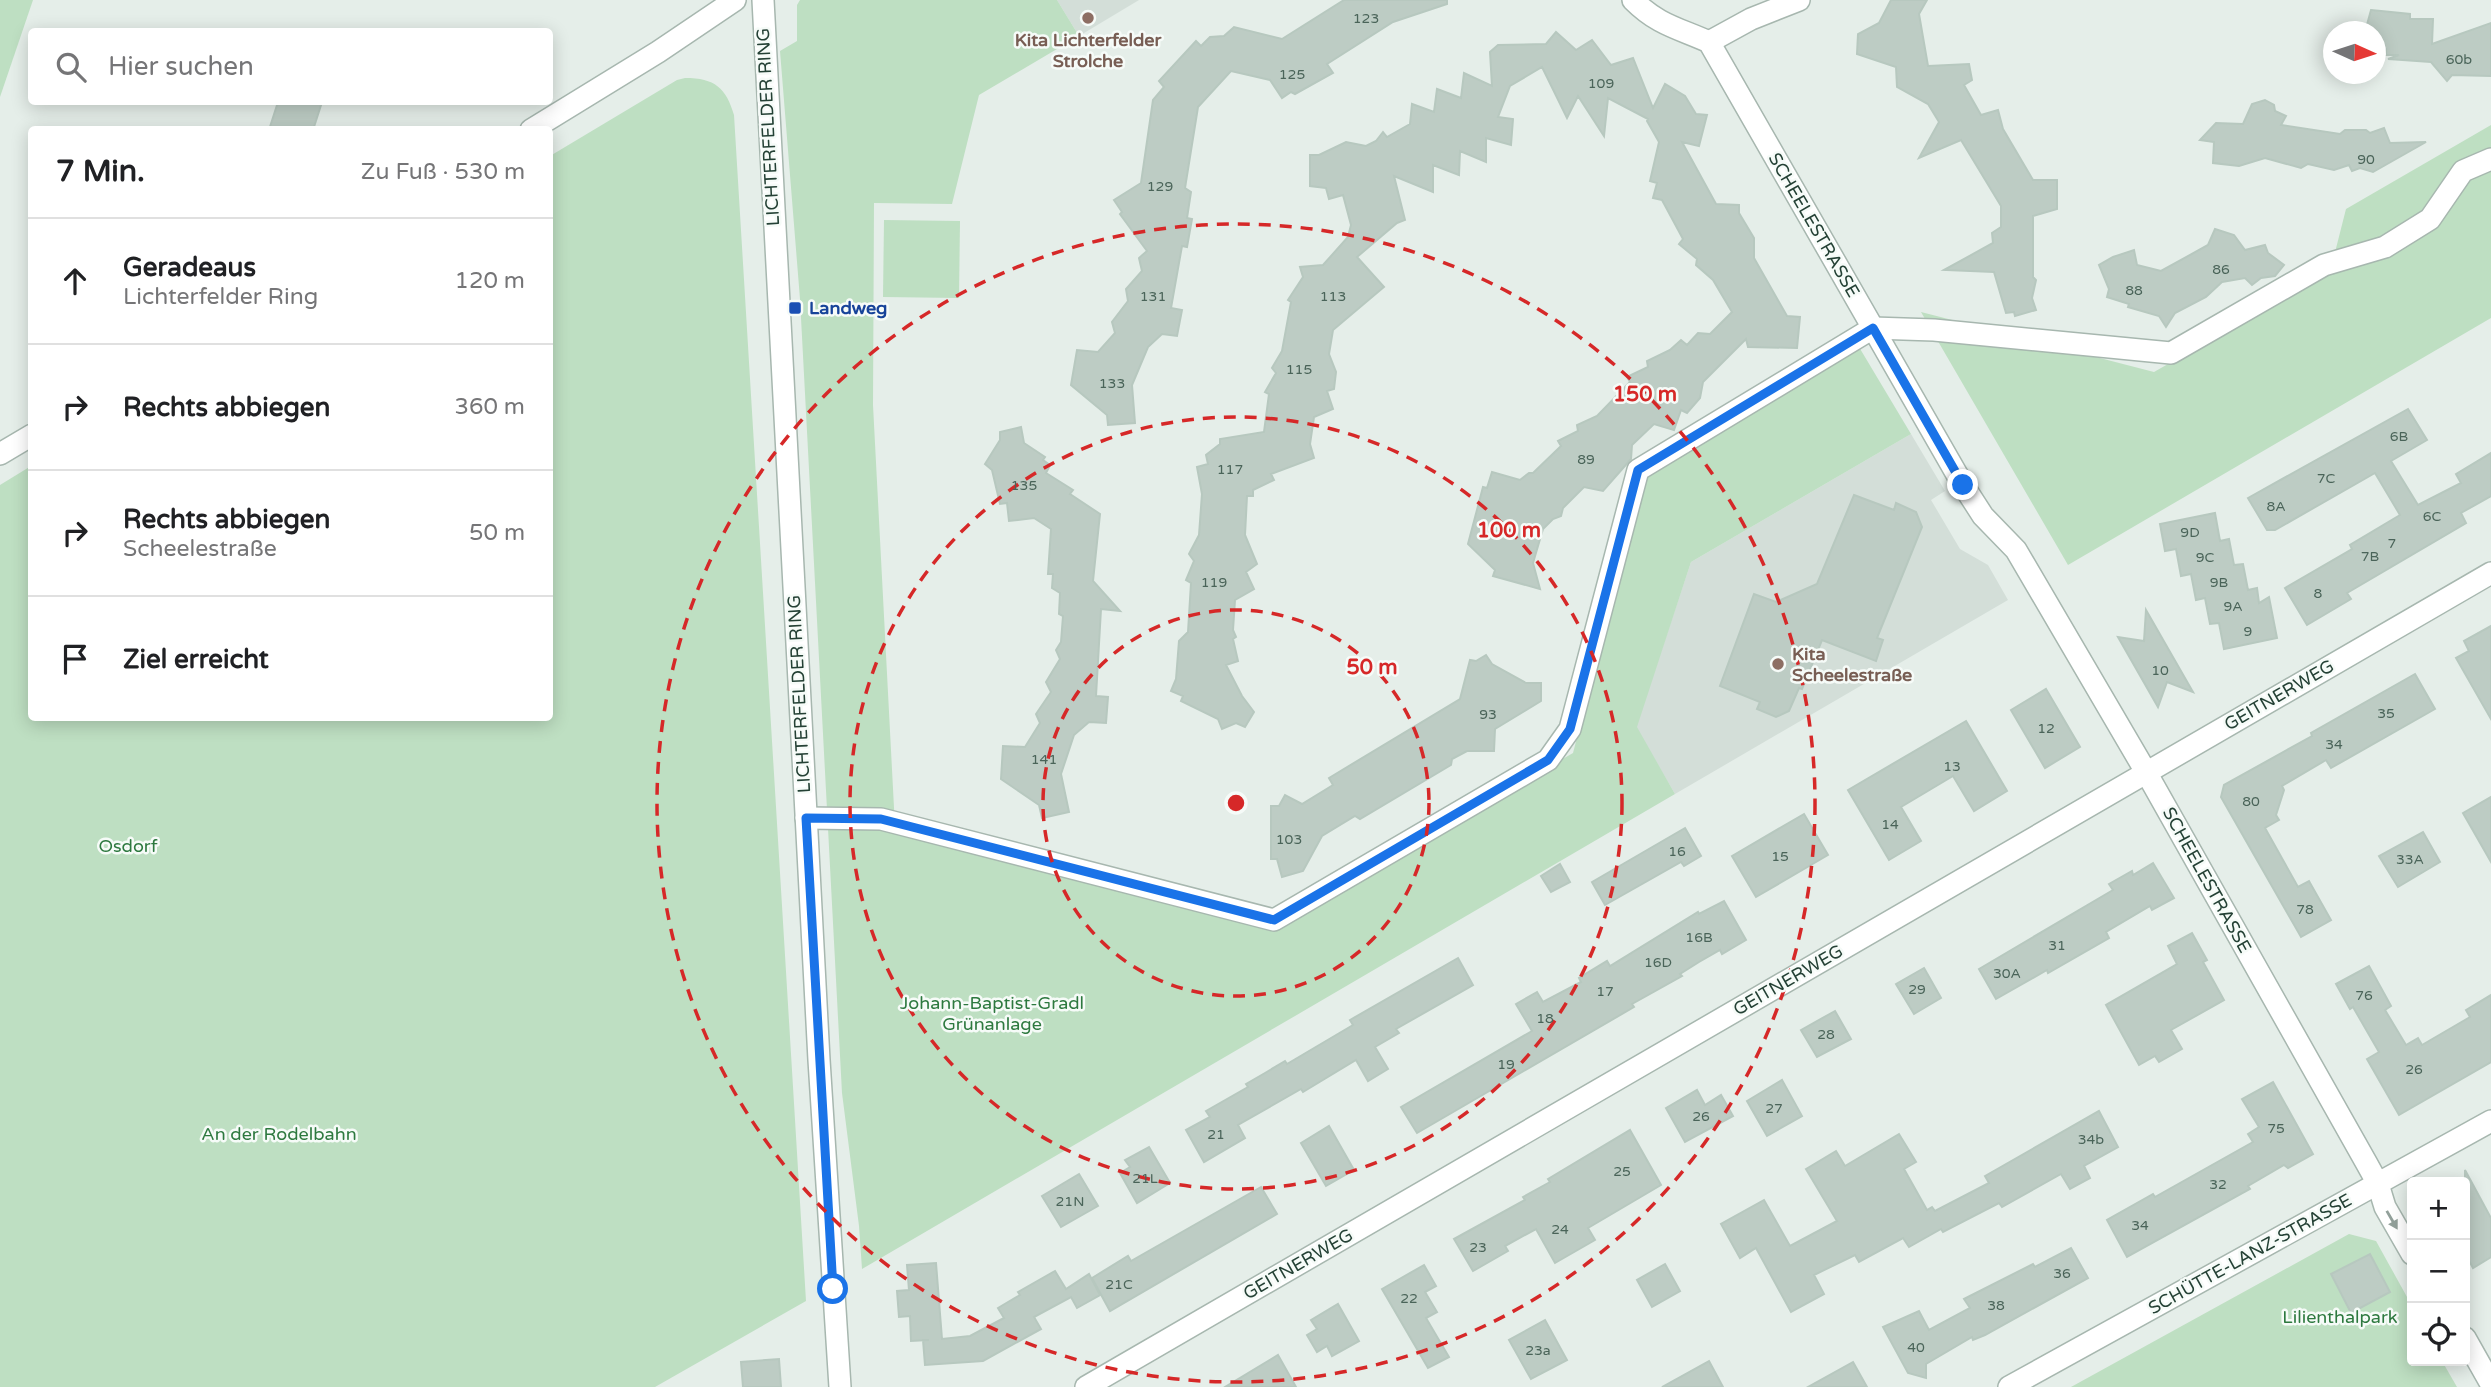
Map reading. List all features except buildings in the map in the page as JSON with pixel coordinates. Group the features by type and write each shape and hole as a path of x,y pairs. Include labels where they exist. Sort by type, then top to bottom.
{"street":[{"path":"538,126 658,52 735,0"},
{"name":"LICHTERFELDER RING","path":"763,0 806,818 840,1387"},
{"path":"1633,0 1666,26 1709,42 1751,19 1800,0"},
{"name":"SCHEELESTRASSE","path":"1709,42 1963,485 1983,516 2016,550 2146,772 2378,1184 2385,1207 2407,1245"},
{"path":"806,818 881,819 1274,920 1548,760 1570,729 1638,470 1873,328 1946,331 2171,353 2324,265 2385,247 2430,219 2463,171 2491,159"},
{"path":"0,454 28,437"},
{"name":"GEITNERWEG","path":"1086,1387 2491,572"},
{"name":"SCHÜTTE-LANZ-STRASSE","path":"2009,1387 2491,1121"},
{"path":"2470,1347 2491,1384"}],"shaded area":[{"name":"Kita Lichterfelder Strolche","path":"1057,0 1139,0 1079,36"},
{"name":"Kita Scheelestraße","path":"1911,434 1945,491 1931,500 1960,549 1988,565 2008,600 1675,794 1636,727 1691,562"}],"green space":[{"path":"0,0 33,0 0,97"},
{"name":"Johann-Baptist-Gradl Grünanlage","path":"800,0 1057,0 1079,36 979,95 952,204 874,203 873,405 895,827 1274,926 1573,753 1646,471 1859,347 1911,434 1691,562 1637,727 1675,794 862,1269 842,1093 800,299 780,51 797,41 797,5"},
{"path":"695,78 718,86 734,115 806,1301 655,1387 0,1387 0,485 28,468 28,721 553,721 553,154 677,80"},
{"path":"2491,125 2491,318 2068,565 1921,312 2154,372 2330,272 2346,209"},
{"path":"884,220 960,221 959,298 883,297"},
{"name":"Lilienthalpark","path":"2349,1234 2376,1241 2407,1297 2407,1366 2445,1366 2457,1387 2071,1387"}],"place":[{"name":"Kita Lichterfelder Strolche","path":"1088,18"},
{"name":"Landweg","path":"795,308"},
{"name":"Kita Scheelestraße","path":"1778,664"}],"route":[{"path":"833,1289 806,818 881,819 1274,920 1548,760 1570,729 1638,470 1873,328 1963,485"}],"park label":[{"name":"Osdorf","path":"128,846"},
{"name":"An der Rodelbahn","path":"279,1134"}]}
